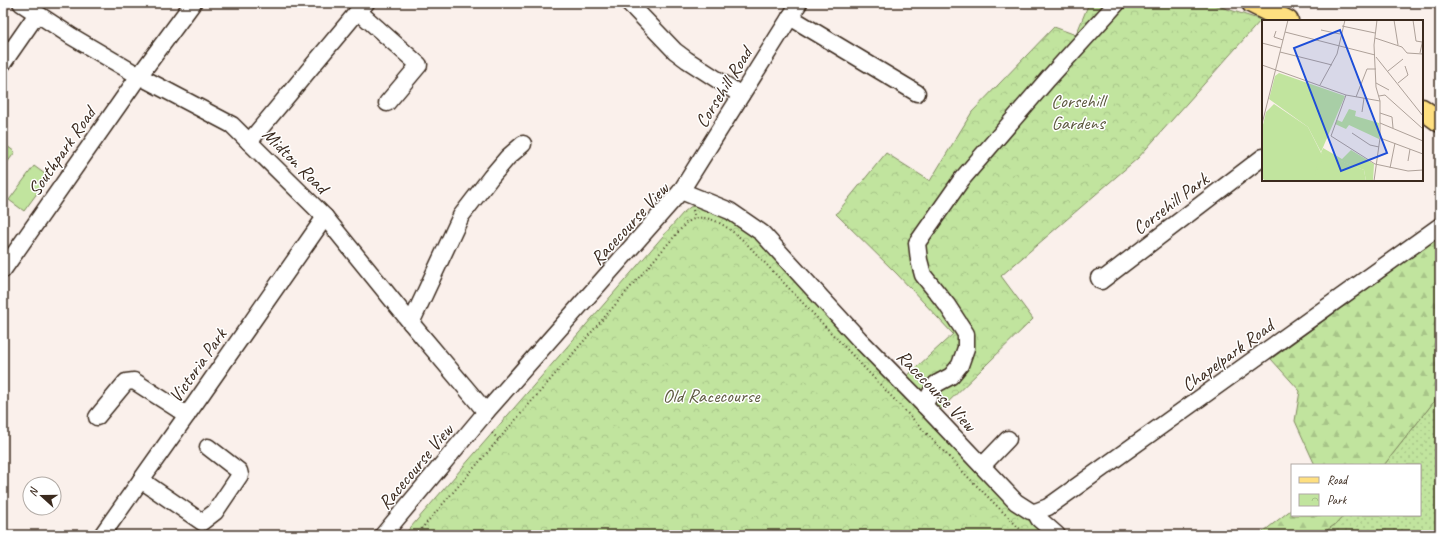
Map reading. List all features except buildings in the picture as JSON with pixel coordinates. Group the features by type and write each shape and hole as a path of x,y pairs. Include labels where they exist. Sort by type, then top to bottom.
{"main road":[{"path":"1260,4 1286,20"},
{"path":"1423,110 1440,122"}],"street":[{"name":"Midton Road","path":"21,3 36,14 139,76 232,125 325,217 486,412"},
{"name":"Southpark Road","path":"3,270 139,76 193,3"},
{"path":"629,3 675,51 741,96"},
{"name":"Corsehill Road","path":"681,191 798,3"},
{"path":"924,405 936,384 951,376 960,365 966,348 966,334 947,305 923,275 917,243 962,179 1048,79 1117,3"},
{"path":"249,142 362,7 419,64 387,103"},
{"path":"3,63 36,14"},
{"path":"790,17 917,93"},
{"path":"411,323 461,216 495,172 522,144"},
{"name":"Corsehill Park","path":"1102,283 1262,158"},
{"name":"Racecourse View","path":"383,535 486,412 681,191 730,211 762,233 859,339 1016,502 1030,512 1035,512"},
{"name":"Victoria Park","path":"102,535 325,217"},
{"name":"Chapelpark Road","path":"1035,512 1048,507 1440,226"},
{"path":"98,417 126,382 134,381 187,415"},
{"path":"982,466 1008,439"},
{"path":"141,480 202,522 215,512 240,475 239,471 208,447"},
{"path":"1035,512 1039,519 1057,535"}],"path":[{"path":"416,535 686,223 698,217 723,225 746,243 965,474 1026,535"},
{"path":"492,433 499,440"}],"green space":[{"name":"Corsehill Gardens","path":"1089,3 1209,3 1261,20 1138,158 1001,276 1033,319 938,412 906,377 953,334 897,274 836,214 886,153 930,181 972,112 1054,27 1076,35"},
{"path":"3,143 15,152 4,167 3,166"},
{"path":"34,166 49,177 24,211 9,200"},
{"name":"Old Racecourse","path":"695,206 720,212 757,237 1017,511 1045,535 404,535 683,213 690,207"},
{"path":"1440,236 1440,394 1385,464 1315,464 1295,421 1300,391 1271,359"},
{"path":"1440,394 1440,535 1320,535 1337,523 1343,516 1421,516 1421,464 1385,464"},
{"path":"1291,510 1291,516 1343,516 1337,523 1320,535 1259,535"}]}
